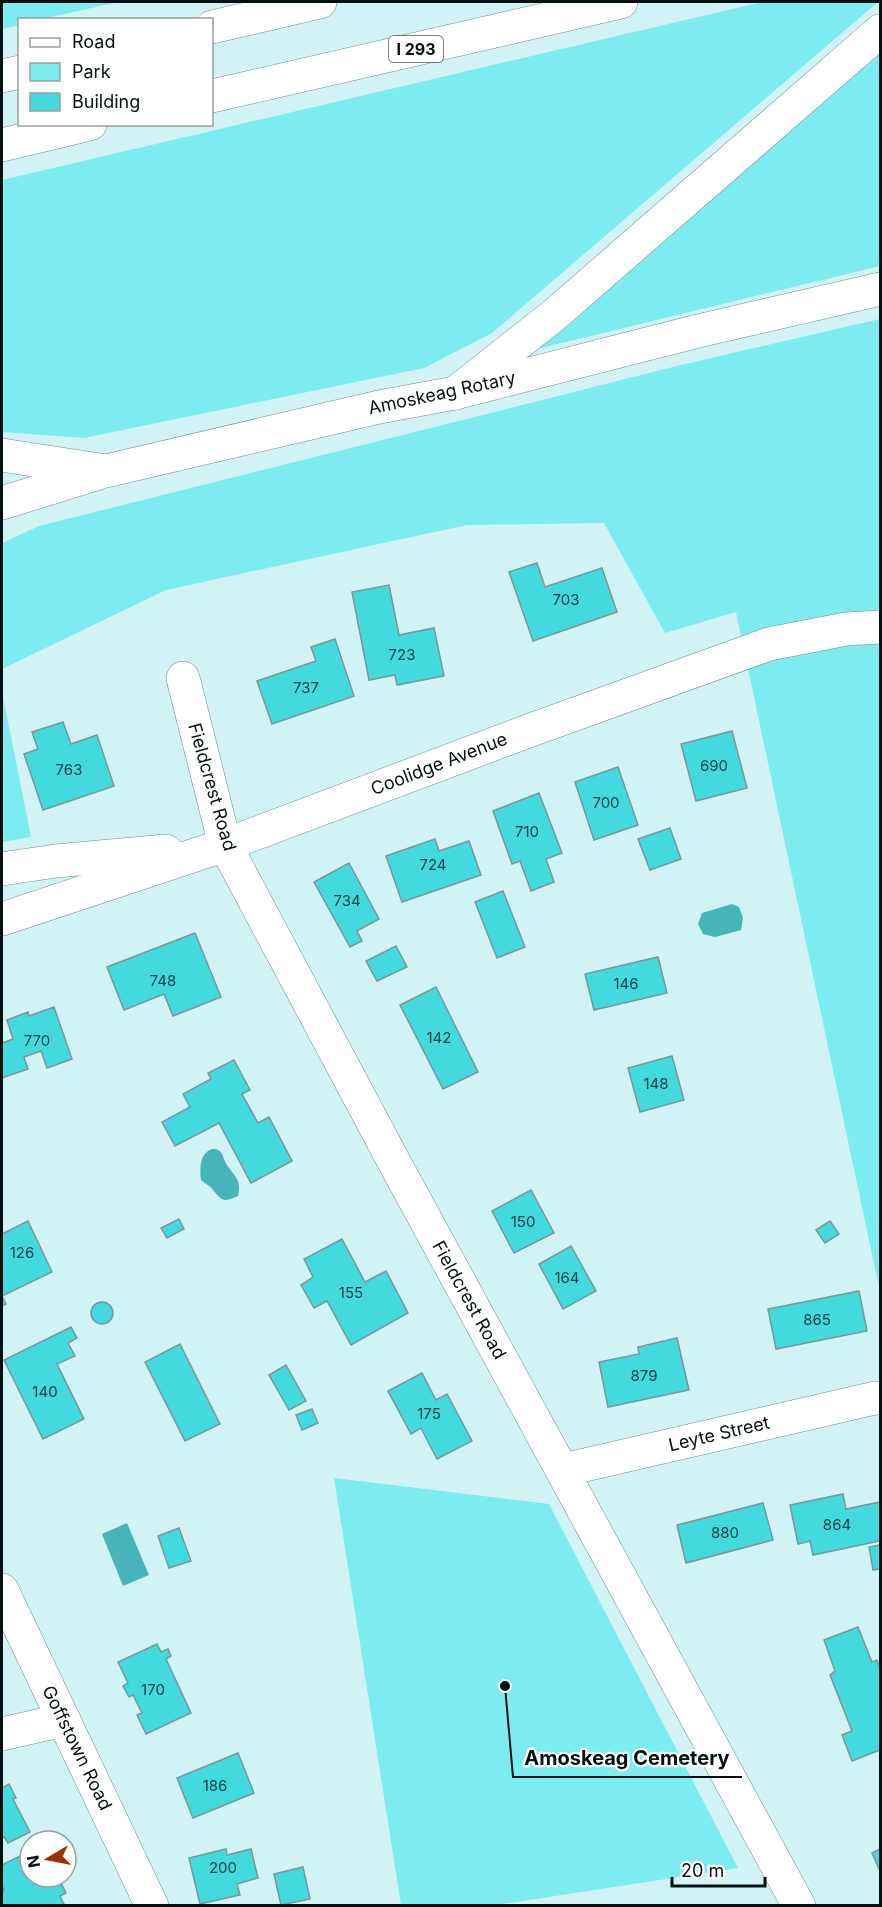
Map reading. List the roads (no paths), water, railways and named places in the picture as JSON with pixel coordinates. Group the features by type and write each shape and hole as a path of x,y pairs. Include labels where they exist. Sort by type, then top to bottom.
{"main road":[{"path":"213,27 320,2"},
{"name":"I 293","path":"213,96 621,2"},
{"path":"454,393 553,316 880,31"},
{"path":"2,76 18,72"},
{"path":"2,145 82,126"},
{"name":"Amoskeag Rotary","path":"2,454 106,471 379,407 454,393 698,331 880,289"},
{"path":"2,503 106,471"},
{"name":"Coolidge Avenue","path":"2,919 225,845 531,730 769,644 846,630 880,627"},
{"name":"Fieldcrest Road","path":"183,678 225,845 393,1160 799,1905"},
{"path":"2,869 56,861 225,845"},
{"name":"Leyte Street","path":"562,1470 875,1398"},
{"name":"Goffstown Road","path":"2,1590 152,1905"},
{"path":"2,1734 64,1720"}],"place":[{"name":"Amoskeag Cemetery","path":"505,1686"}]}
